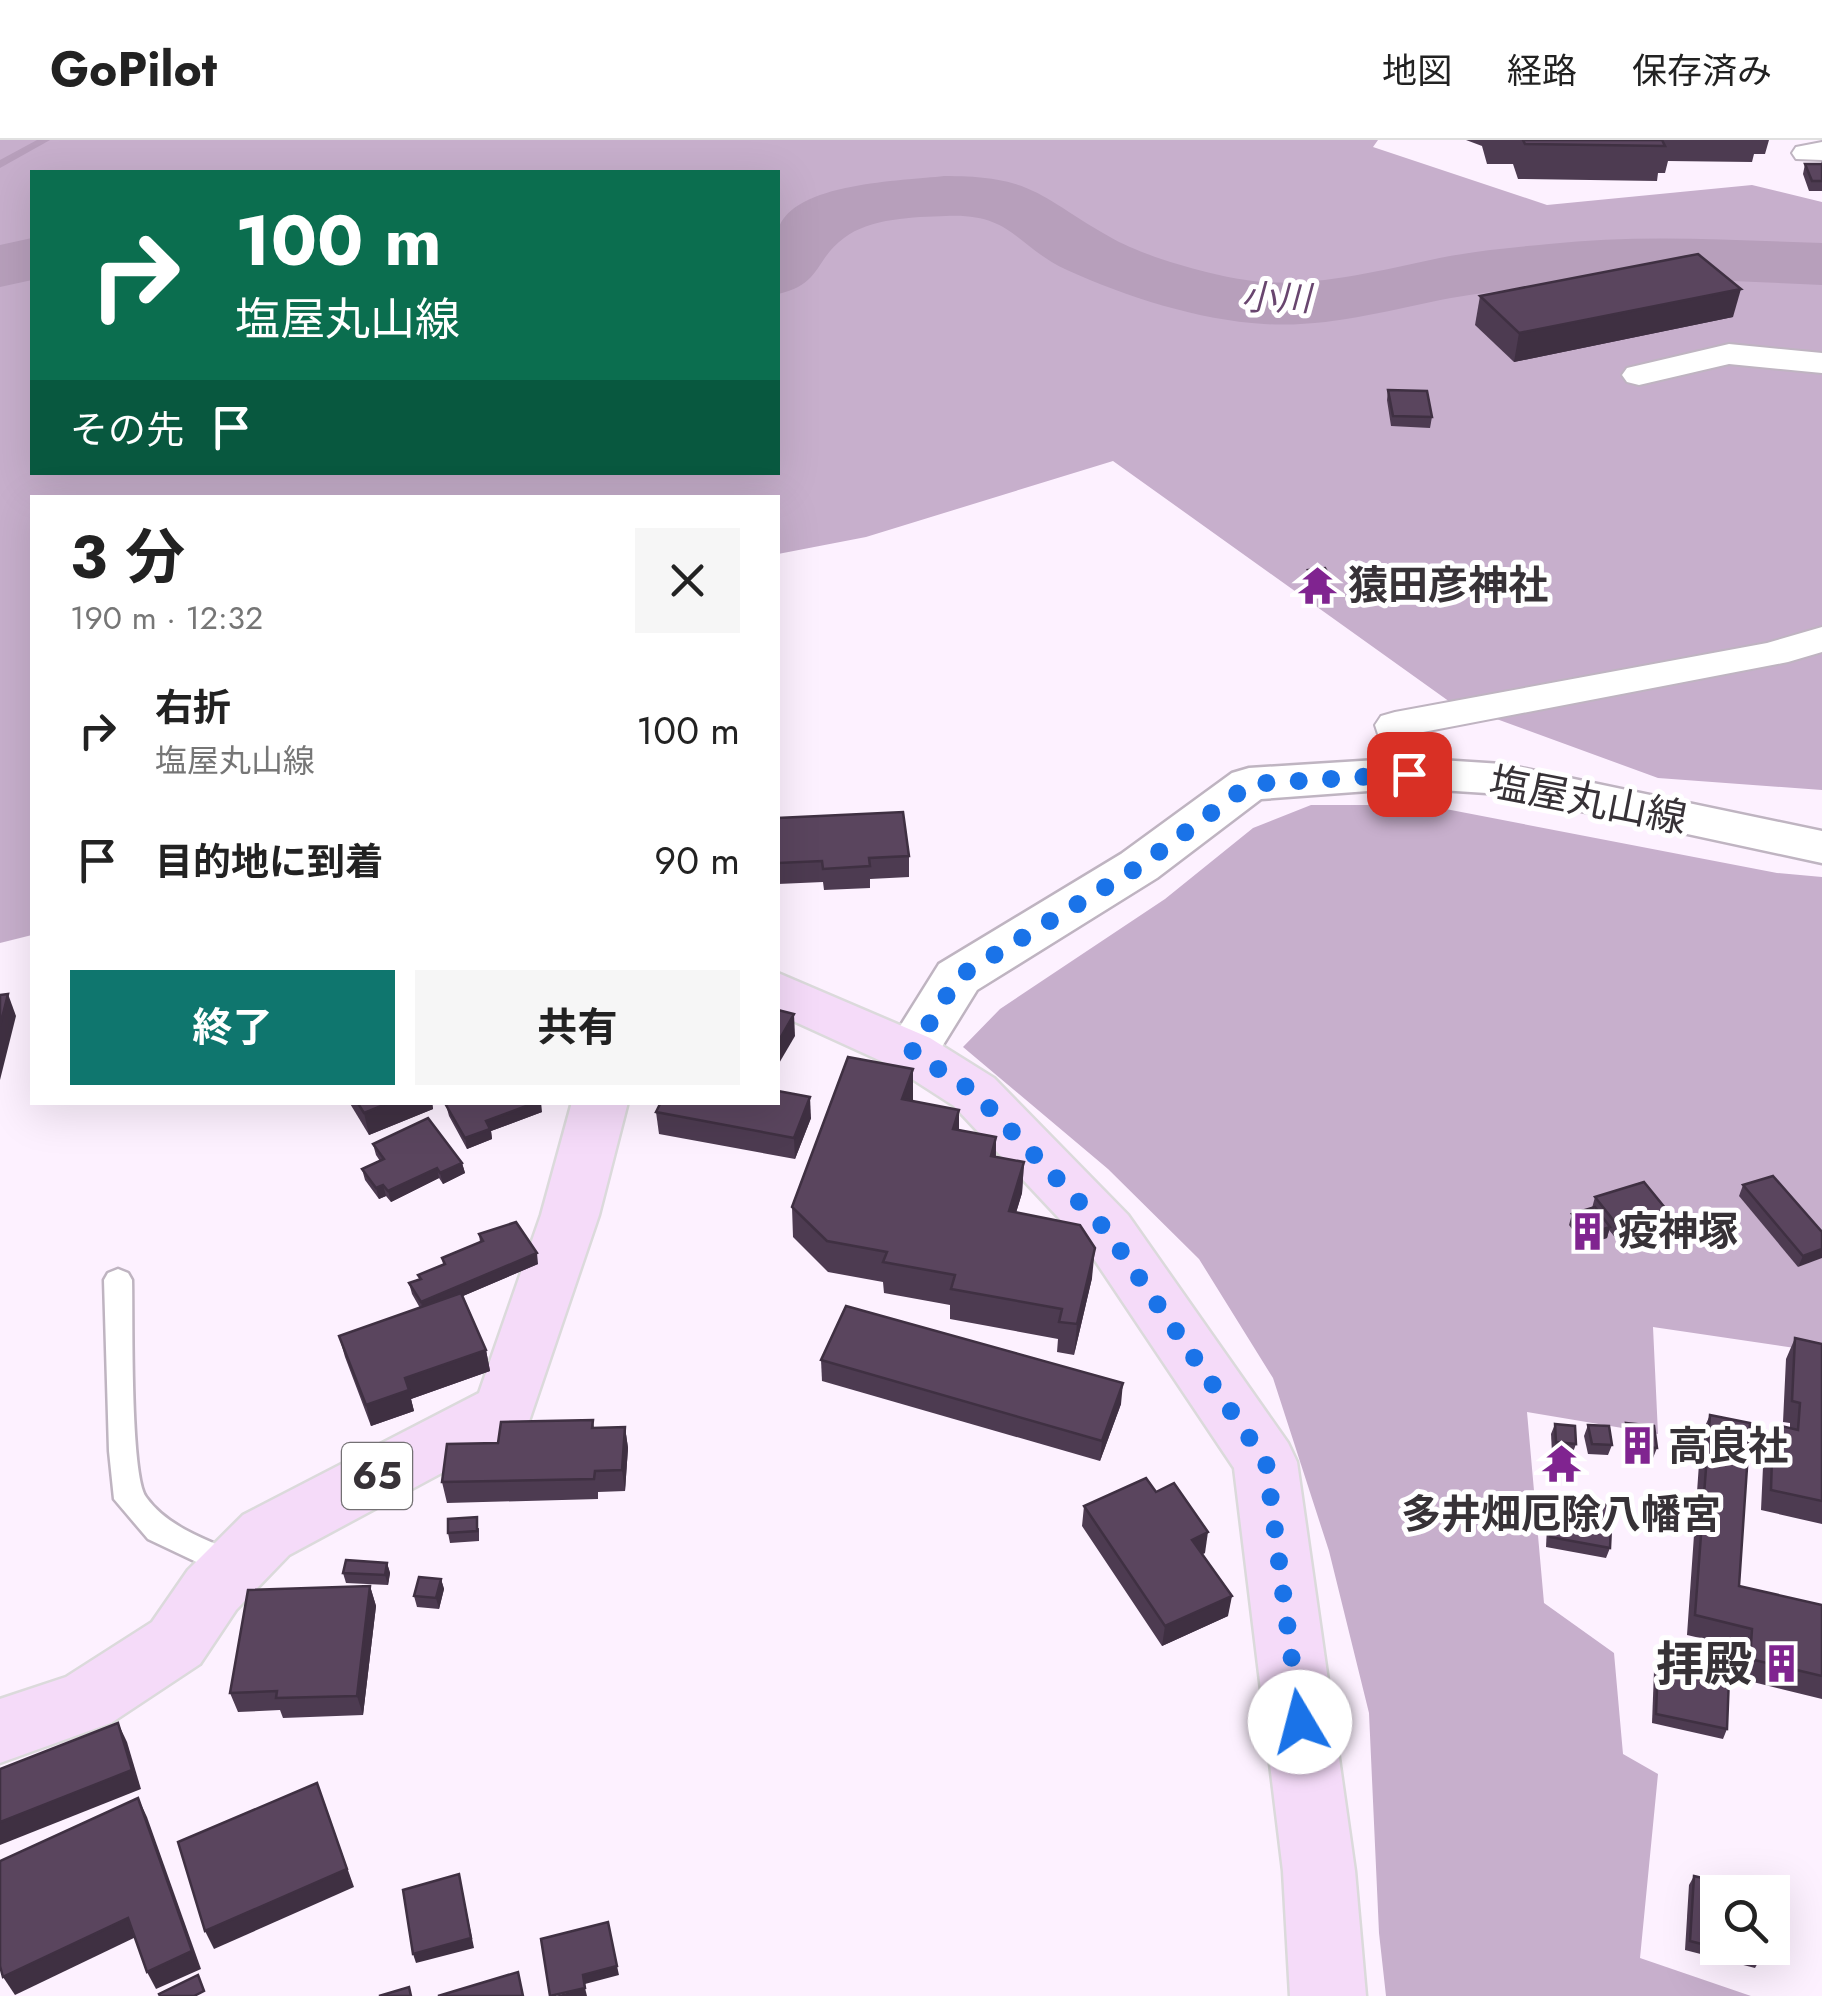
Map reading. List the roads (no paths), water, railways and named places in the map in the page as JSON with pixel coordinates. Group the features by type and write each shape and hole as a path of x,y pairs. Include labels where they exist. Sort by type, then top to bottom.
{"main road":[{"path":"780,993 912,1052 974,1092 1107,1231 1266,1462 1319,1871 1328,1996"},
{"name":"65","path":"0,1730 87,1701 176,1644 212,1590 266,1534 505,1410 570,1215 599,1105"}],"street":[{"path":"1639,375 1730,354 1822,364"},
{"path":"1409,774 1395,724 1774,654 1822,639"},
{"name":"塩屋丸山線","path":"912,1052 958,977 1140,866 1250,784 1409,774 1502,778 1822,848"}],"lane":[{"path":"118,1280 123,1451 130,1499 158,1530 235,1566"}],"waterway":[{"path":"0,165 45,140"},
{"name":"小川","path":"780,271 817,225 848,207 944,196 993,196 1019,207 1089,254 1199,293 1262,303 1312,303 1371,296 1452,277 1552,264 1662,258 1822,264"},
{"name":"小川","path":"0,266 30,259"}],"place":[{"name":"猿田彦神社","path":"1318,585"},
{"name":"疫神塚","path":"1588,1231"},
{"name":"高良社","path":"1638,1446"},
{"name":"多井畑厄除八幡宮","path":"1561,1464"},
{"name":"拝殿","path":"1782,1664"}]}
